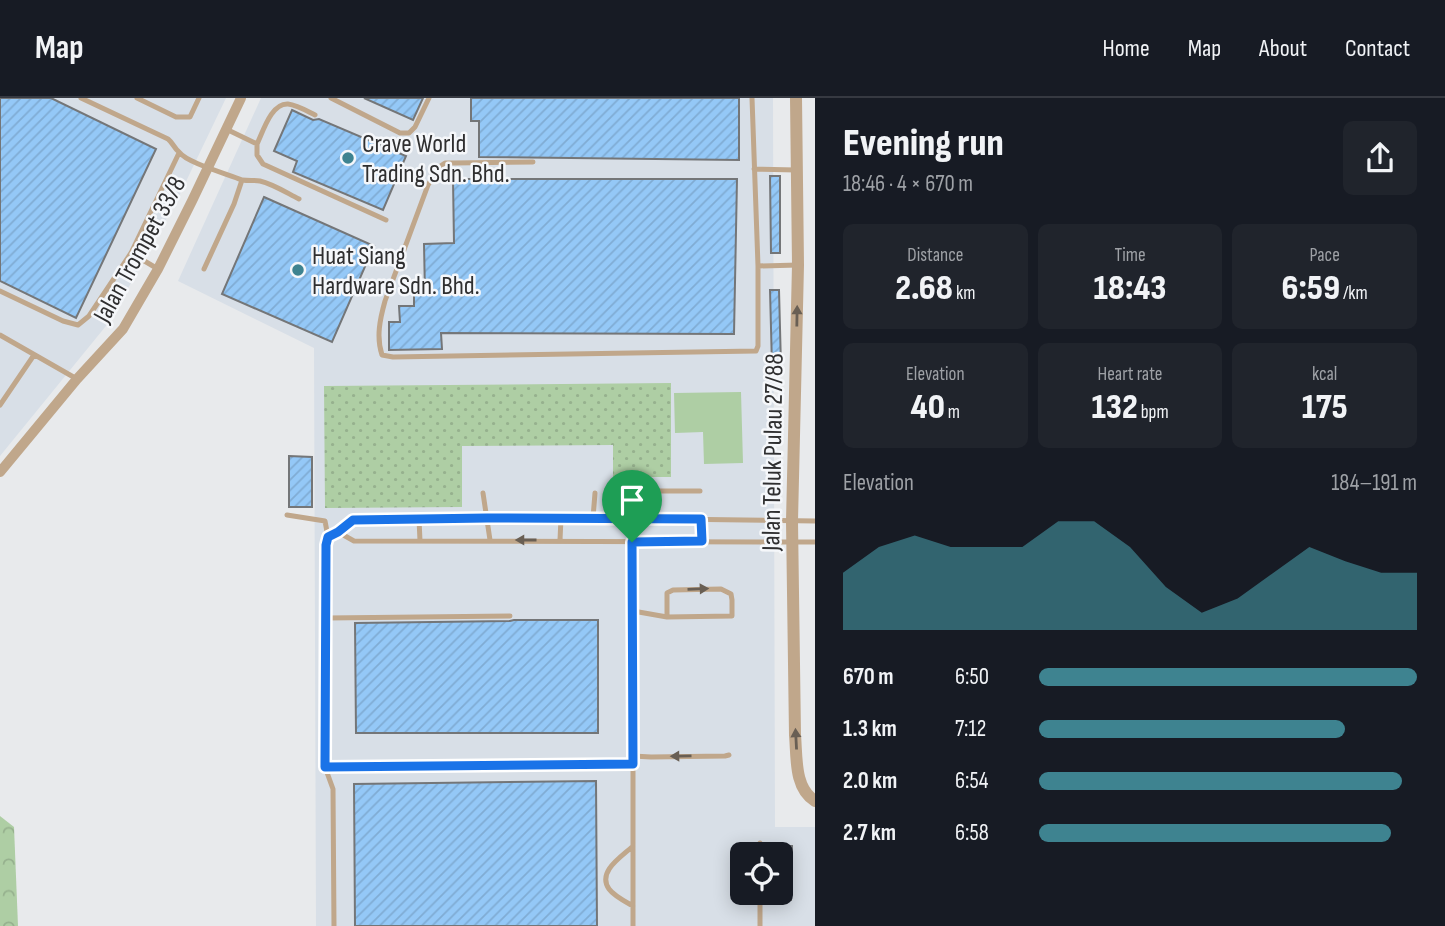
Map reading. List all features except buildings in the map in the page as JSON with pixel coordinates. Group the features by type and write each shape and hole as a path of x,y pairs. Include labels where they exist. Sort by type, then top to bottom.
{"street":[{"name":"Jalan Trompet 33/8","path":"0,472 77,379 123,329 158,269 241,98"},
{"name":"Jalan Teluk Pulau 27/88","path":"796,98 798,265 792,521 795,736 802,787 815,801"}],"lane":[{"path":"81,98 168,139 179,153 208,168 242,180 266,183 299,199"},
{"path":"138,98 176,117 190,117 199,98"},
{"path":"331,98 400,133 409,134 429,98"},
{"path":"533,162 445,163 439,167 428,185 385,301 379,329 382,355 393,357 756,351 758,265 752,98"},
{"path":"316,115 291,104 278,107 272,113 257,144 257,155 263,164 386,220"},
{"path":"226,129 257,144"},
{"path":"0,291 63,321 78,325 89,316 131,253 179,153"},
{"path":"754,169 796,170"},
{"path":"204,269 242,180"},
{"path":"131,253 158,269"},
{"path":"758,265 798,265"},
{"path":"0,335 77,379"},
{"path":"0,405 34,355"},
{"path":"624,519 625,500 628,494 636,491 700,491"},
{"path":"593,518 595,493"},
{"path":"483,494 490,540"},
{"path":"287,515 325,521 328,537 325,767 333,789 334,926"},
{"path":"560,540 561,518"},
{"path":"328,537 353,520 593,518 815,521"},
{"path":"419,519 420,541"},
{"path":"632,519 633,926"},
{"path":"701,519 702,541"},
{"path":"338,532 354,541 815,542"},
{"path":"634,611 667,617 732,616 731,594 721,589 673,590 667,593 667,617"},
{"path":"327,618 510,616"},
{"path":"633,756 729,755"},
{"path":"325,767 633,764"},
{"path":"632,847 611,865 607,872 607,887 633,906"},
{"path":"760,905 760,926"}],"shaded area":[{"path":"0,98 226,98 179,196 110,321 0,456"},
{"path":"261,98 773,98 775,827 815,827 815,926 316,926 314,348 178,281"}],"green space":[{"path":"671,383 671,477 613,477 613,445 462,446 462,507 325,508 324,386"},
{"path":"741,392 743,463 704,464 703,432 675,433 674,393"},
{"path":"0,816 14,827 18,926 0,926"}],"place":[{"name":"Crave World Trading Sdn. Bhd.","path":"348,158"},
{"name":"Huat Siang Hardware Sdn. Bhd.","path":"298,270"}],"route":[{"path":"701,519 702,541 632,542 633,764 325,767 328,537 353,520 701,519"}]}
